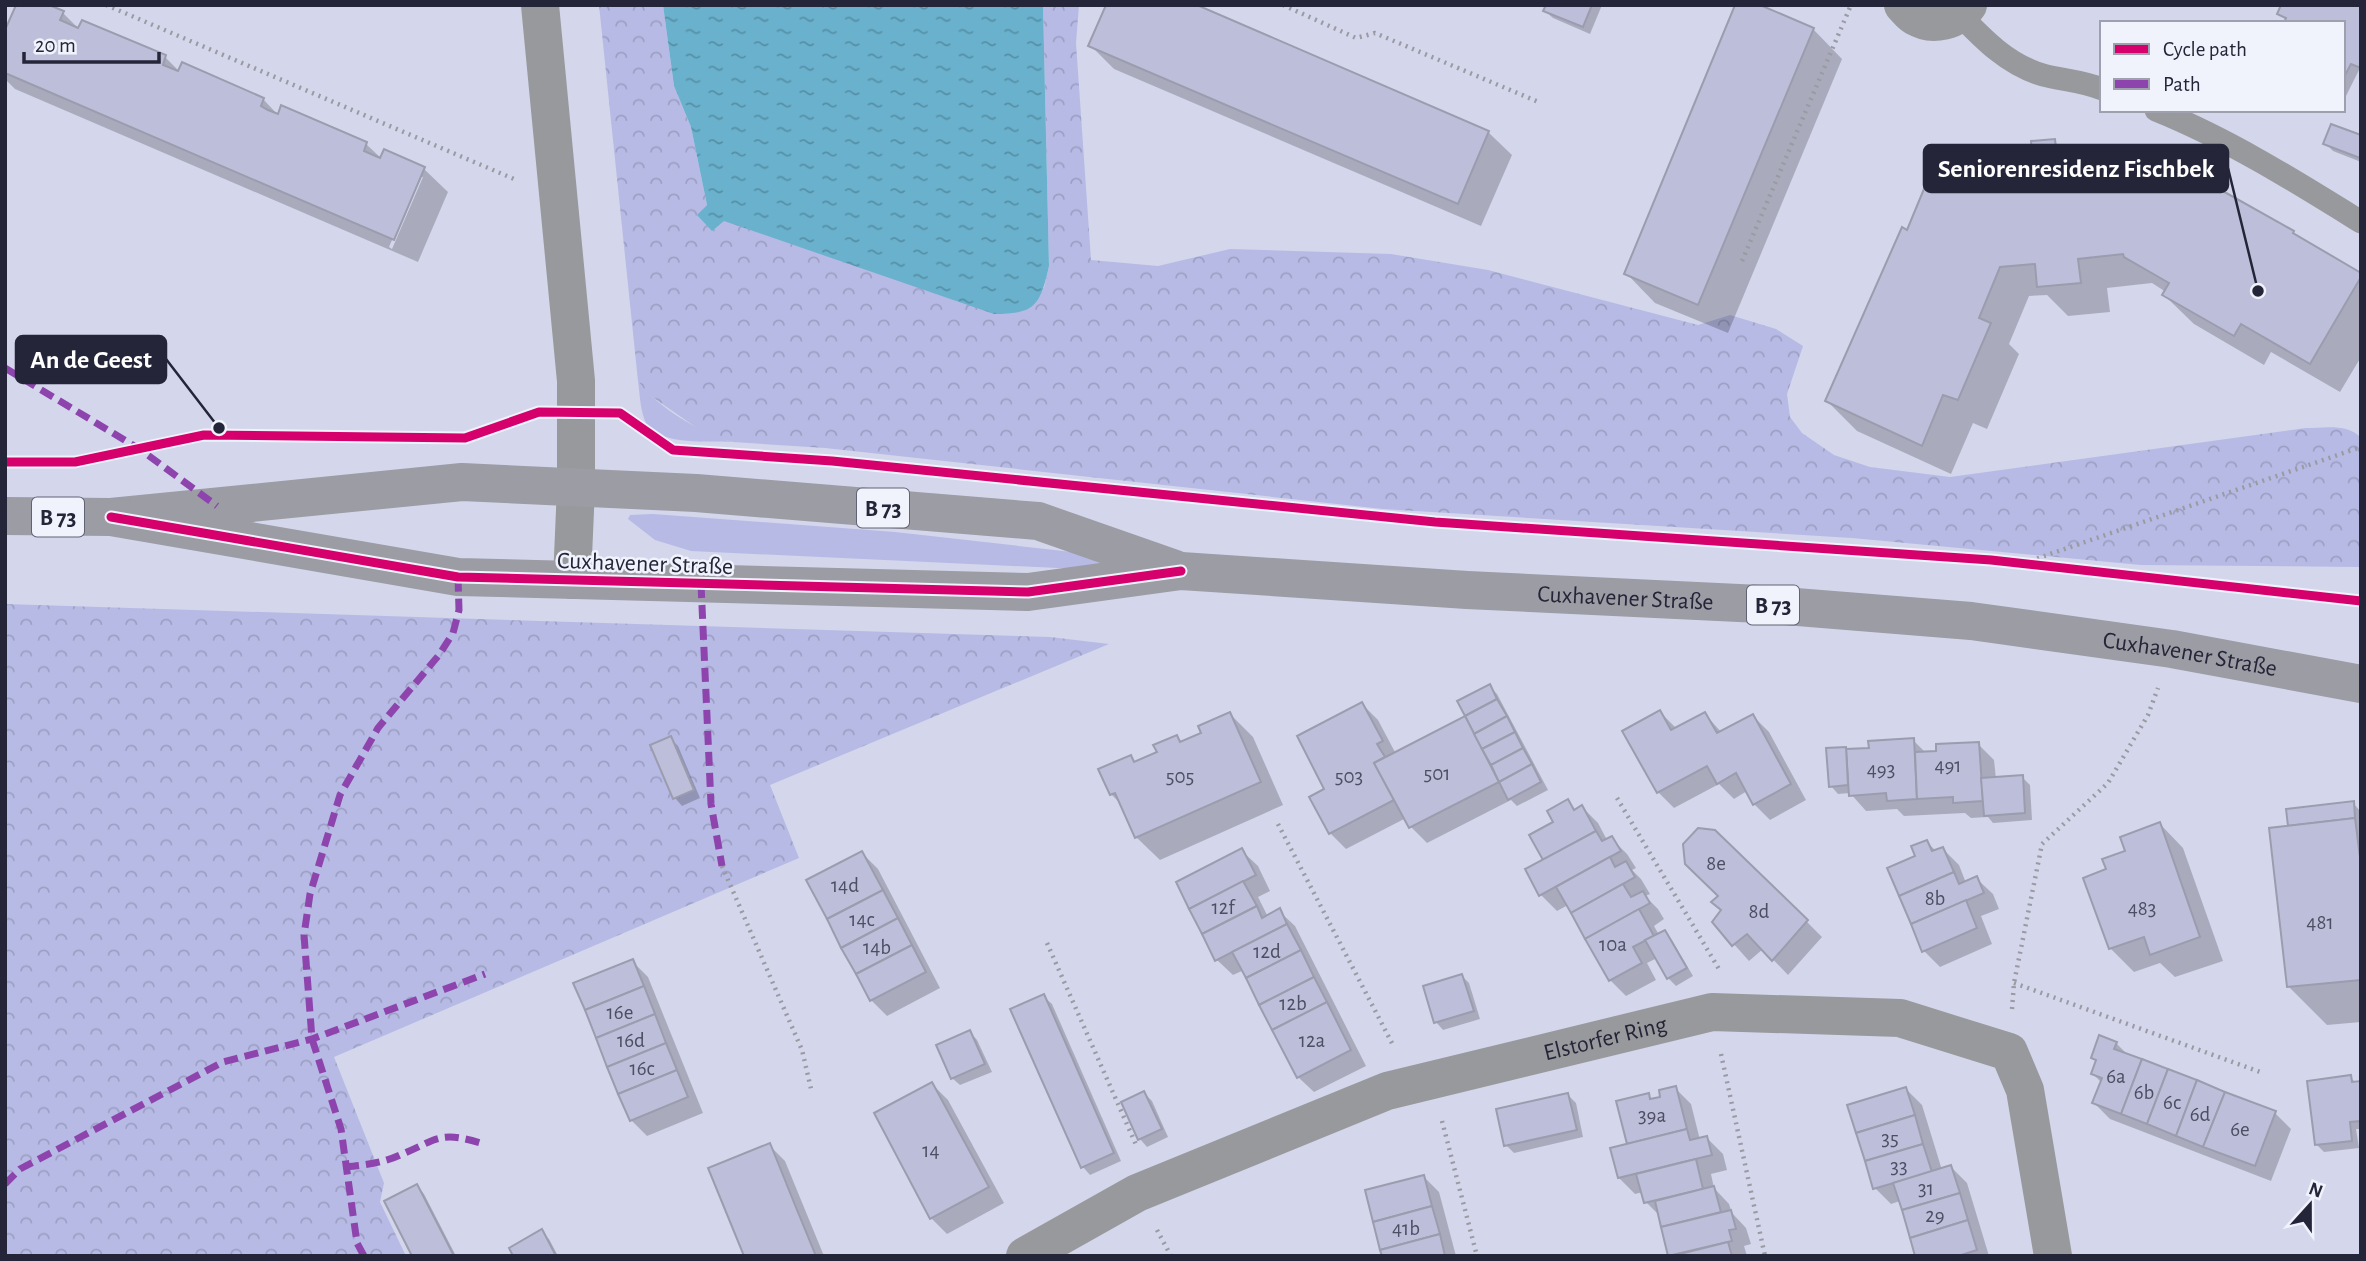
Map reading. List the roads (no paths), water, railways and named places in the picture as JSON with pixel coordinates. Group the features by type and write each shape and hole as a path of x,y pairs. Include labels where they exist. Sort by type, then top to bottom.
{"main road":[{"name":"Cuxhavener Straße","path":"5,516 111,517 462,482 576,487 696,493 1038,521 1181,571"},
{"name":"Cuxhavener Straße","path":"111,517 458,577 1028,592 1181,571 1467,590 1759,604 1970,621 2172,649 2361,684"}],"street":[{"path":"540,5 576,381 576,487 572,580"},
{"path":"1903,5 1916,17 1933,22 1951,19 1963,10"},
{"name":"Elstorfer Ring","path":"1025,1256 1137,1192 1387,1091 1729,1012 1900,1018 2009,1052 2025,1090 2053,1256"}],"lane":[{"path":"1963,10 1995,52 2040,75 2088,83 2100,88"},
{"path":"2161,112 2192,125 2361,222"}],"water":[{"path":"663,5 1043,5 1049,266 1034,305 1019,312 994,314 724,221 712,231 697,215 707,205 691,127 674,86"}],"place":[{"name":"Seniorenresidenz Fischbek","path":"2258,291"},
{"name":"An de Geest","path":"219,428"}]}
